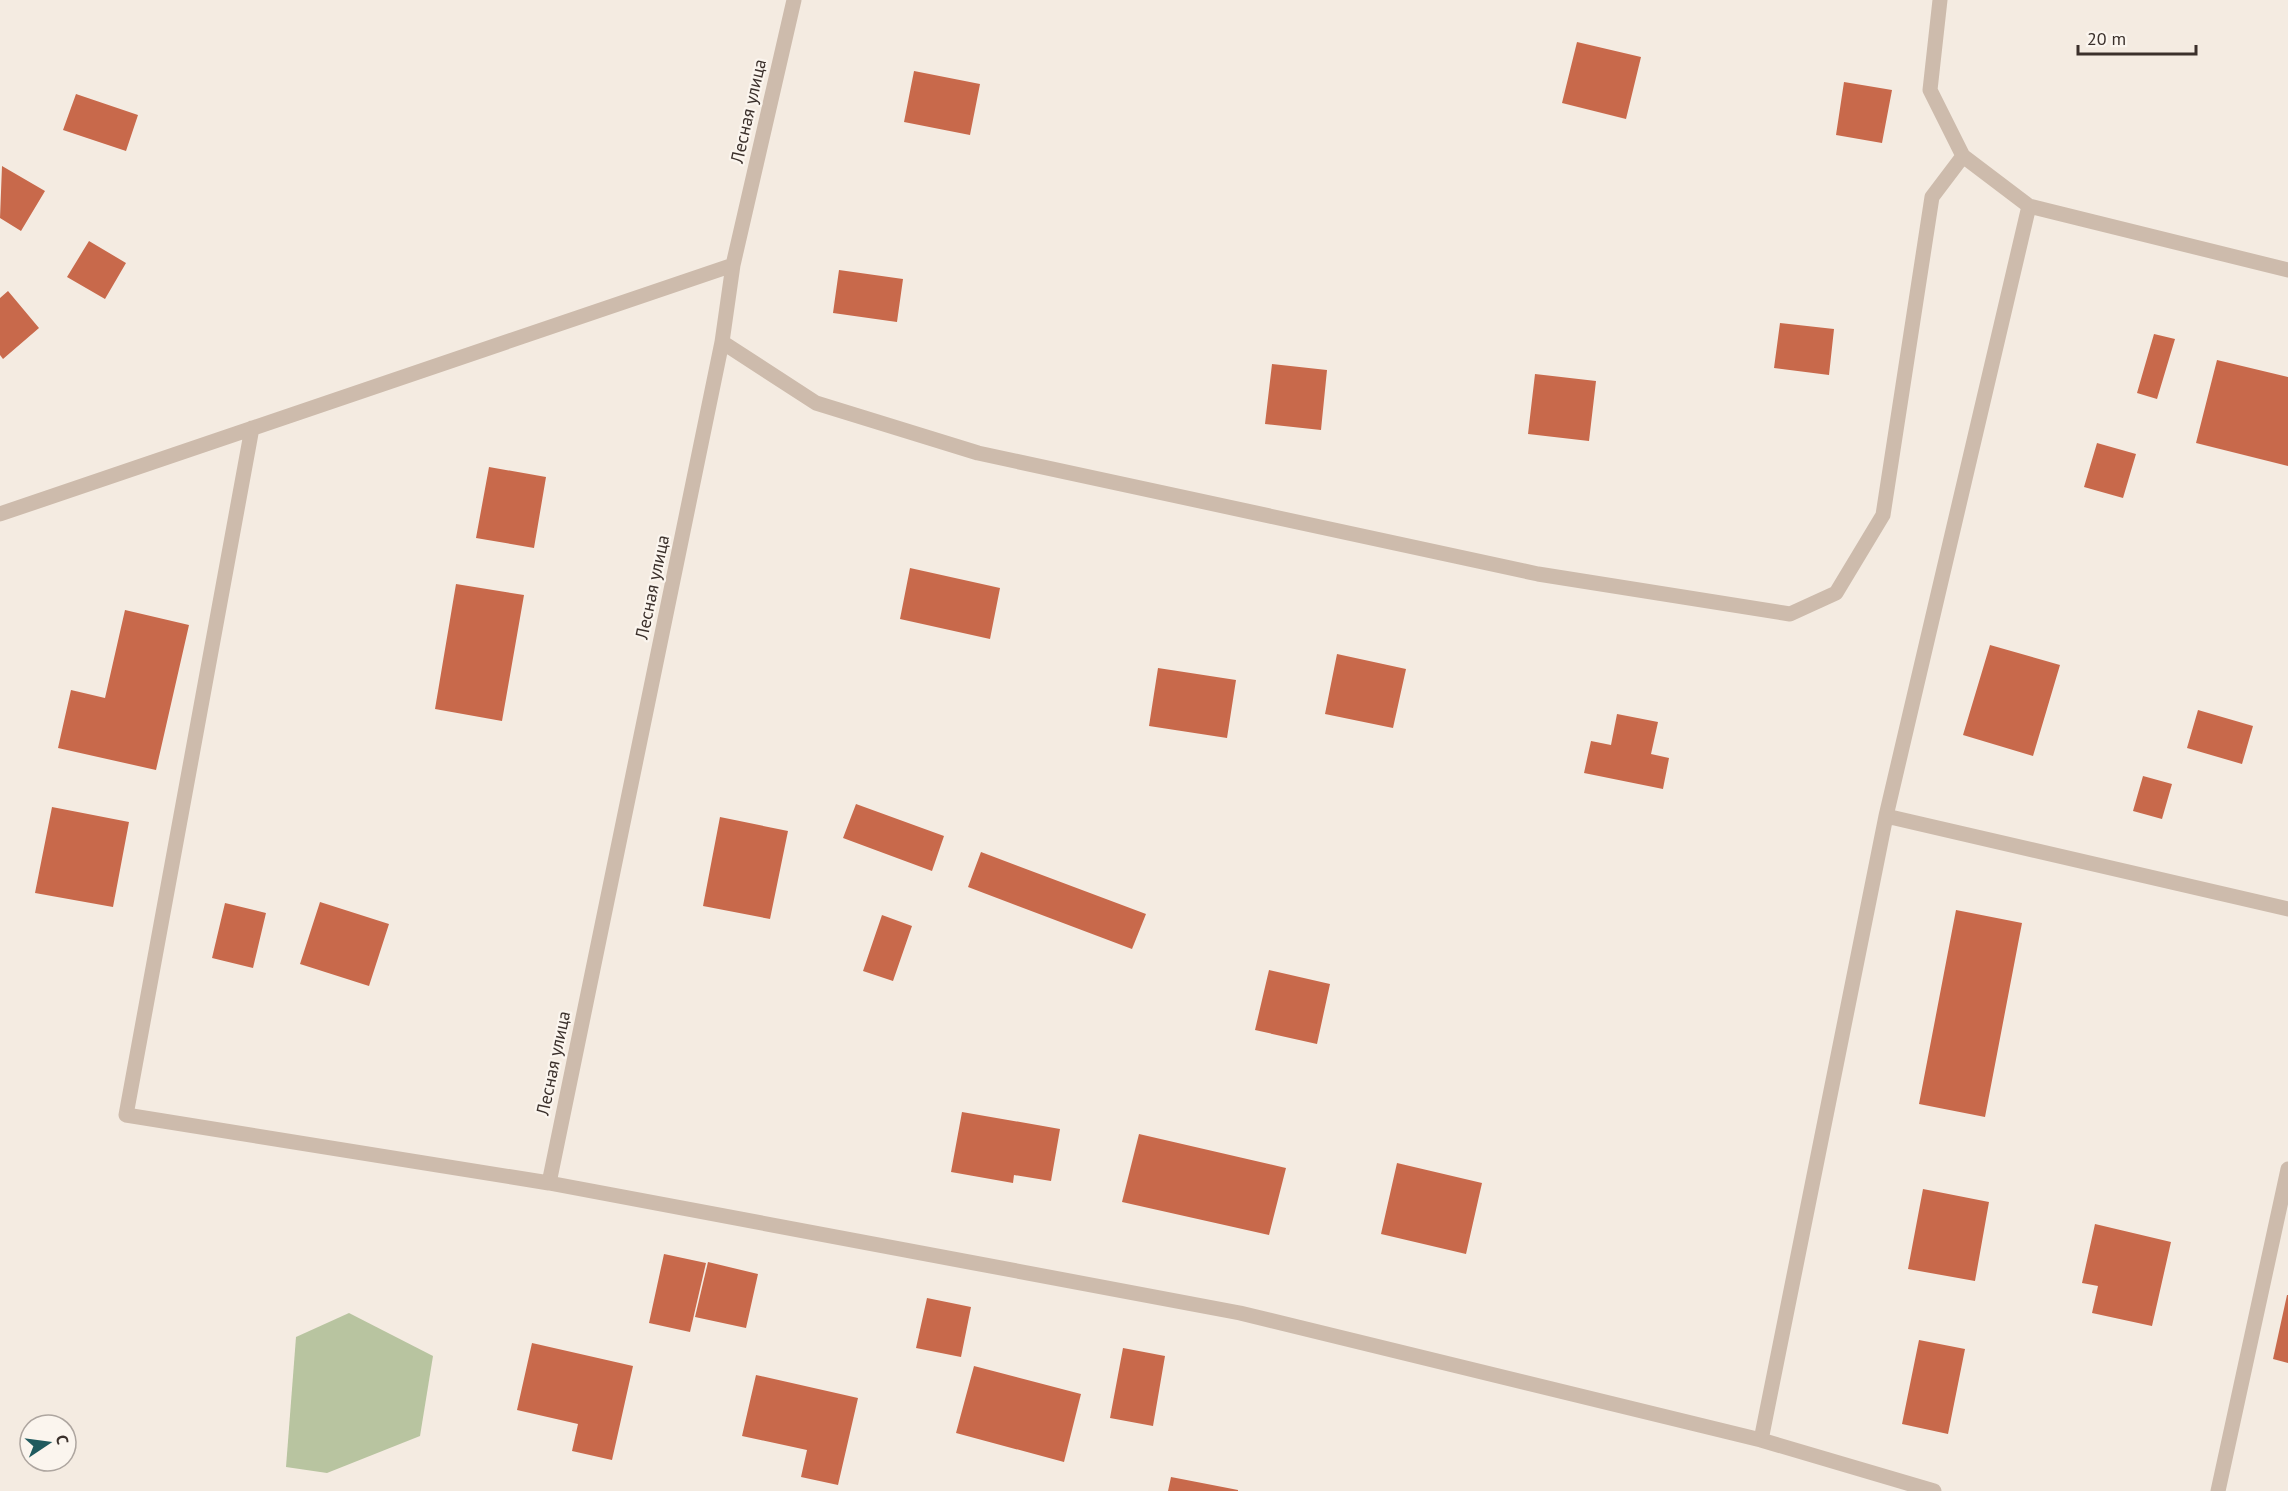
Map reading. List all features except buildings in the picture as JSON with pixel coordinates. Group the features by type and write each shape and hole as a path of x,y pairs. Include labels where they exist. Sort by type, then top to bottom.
{"street":[{"name":"Лесная улица","path":"549,1183 722,342 734,265 794,0"},
{"path":"1940,0 1930,90 1963,156 2029,206 2288,270"},
{"path":"722,342 816,403 978,453 1538,574 1791,614 1836,593 1883,515 1932,197 1963,156"},
{"path":"1761,1440 1886,816 2029,206"},
{"path":"0,514 734,265"},
{"path":"252,428 126,1115 549,1183 1240,1313 1761,1440 1934,1491"},
{"path":"1886,816 2288,909"},
{"path":"2217,1491 2288,1169"}],"green space":[{"path":"349,1313 433,1356 420,1436 327,1473 286,1467 296,1337"}]}
